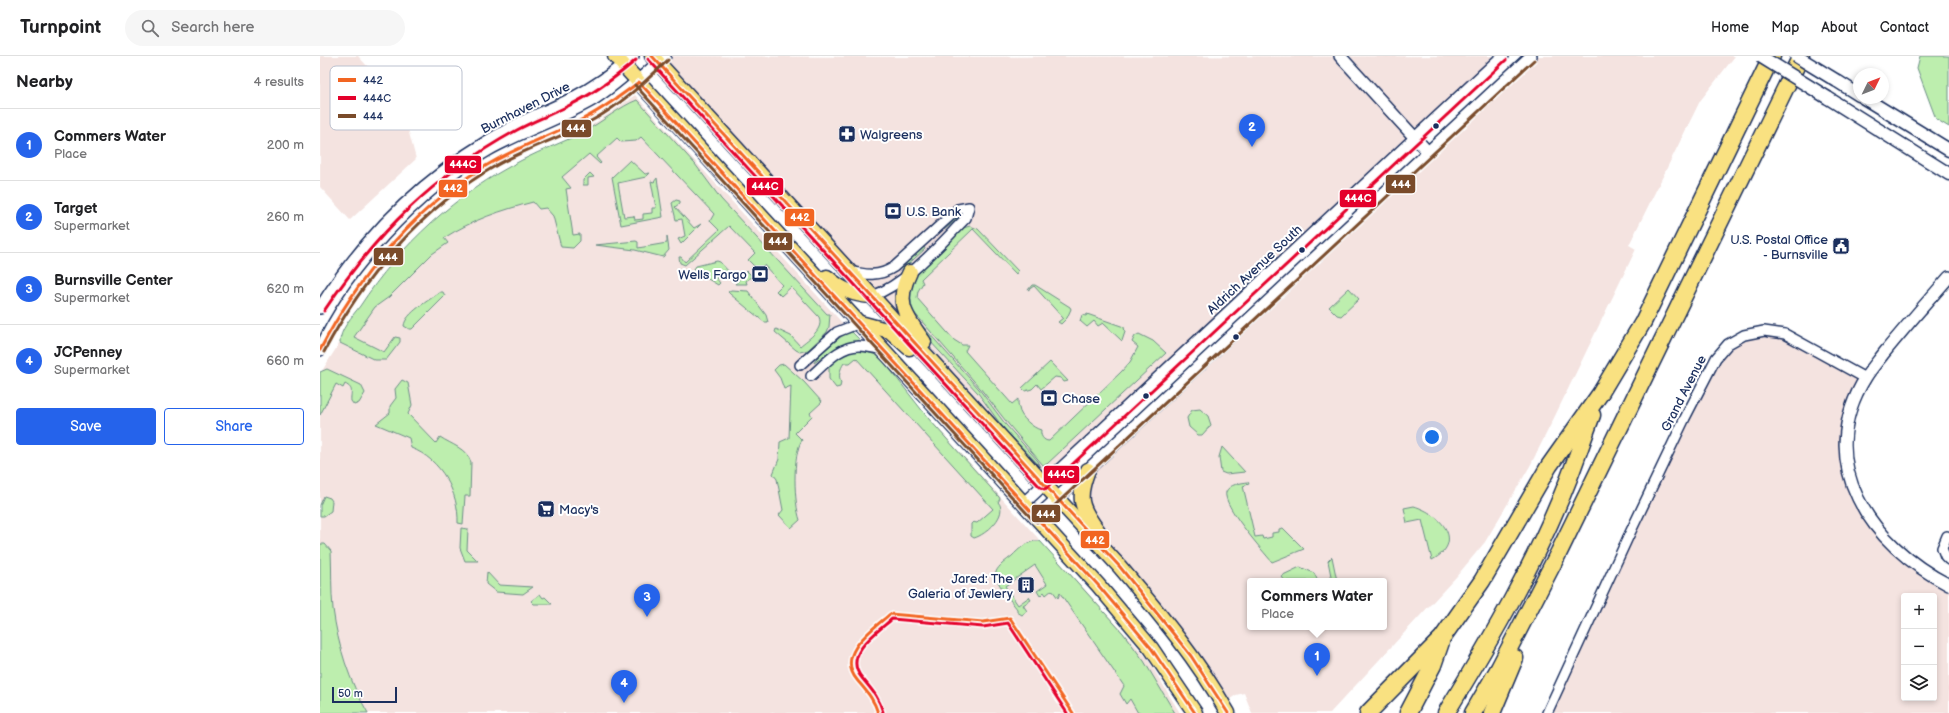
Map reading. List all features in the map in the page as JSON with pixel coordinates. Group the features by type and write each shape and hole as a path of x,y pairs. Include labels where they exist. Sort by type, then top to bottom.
{"highway":[{"path":"1368,713 1442,638 1482,581 1549,466 1600,394 1643,322 1772,56"},
{"path":"1473,713 1499,668 1560,552 1801,56"},
{"path":"658,58 849,271 1058,498 1154,607"},
{"path":"624,59 639,82 1024,502 1132,624 1151,648 1195,713"},
{"path":"782,238 838,287 849,293 872,296"},
{"path":"910,272 902,291 902,308 905,315 955,387"},
{"path":"860,323 890,331 955,387"},
{"path":"1446,713 1470,673 1542,538 1569,479 1600,394"},
{"path":"1088,470 1081,487 1081,496 1087,516 1194,659 1228,713"},
{"path":"1492,713 1560,552"},
{"path":"1408,713 1433,665 1442,638"}],"main road":[{"path":"1760,56 1949,174"},
{"path":"1796,56 1853,91"},
{"path":"1874,104 1949,150"}],"street":[{"path":"1340,56 1428,152"},
{"name":"Aldrich Avenue South","path":"1024,502 1503,56"},
{"path":"1037,517 1531,56"},
{"path":"320,349 352,296 370,271 393,244 428,209 460,184 492,162 526,144 599,110 639,82 658,58"},
{"name":"Burnhaven Drive","path":"320,308 353,258 372,236 414,194 446,168 514,125 587,90 624,59"},
{"path":"849,271 864,275 885,273 894,267 958,209 969,207 966,218 910,272 883,292 872,296"},
{"path":"1949,277 1895,339 1865,378 1852,407 1845,437 1848,472 1853,490 1871,519 1903,555 1925,572 1949,585"},
{"path":"800,365 837,332 860,323"},
{"name":"Grand Avenue","path":"1547,713 1630,532 1716,358 1728,344 1744,335 1764,331 1785,334 1865,378"},
{"path":"811,376 844,349 858,346 884,350"},
{"path":"1947,536 1942,548 1945,556 1949,560"}],"shaded area":[{"path":"320,56 358,56 367,66 330,66 330,130 408,130 416,159 350,220 320,187"},
{"path":"665,56 1503,56 1044,484 658,63"},
{"path":"1531,56 1735,56 1700,101 1629,245 1636,249 1553,420 1530,466 1485,542 1456,577 1330,713 1252,713 1244,693 1236,695 1223,704 1087,517 1088,470"},
{"path":"635,95 1147,658 1180,713 320,713 320,374 354,320 397,261"},
{"path":"1785,334 1865,378 1852,407 1848,472 1876,526 1949,585 1949,713 1547,713 1716,358 1744,335"}],"green space":[{"path":"1920,56 1949,56 1949,127 1936,119 1917,68"},
{"path":"637,100 695,164 721,199 827,314 830,314 827,332 808,350 800,352 796,350 775,332 776,329 791,336 800,346 818,330 820,322 819,317 791,287 781,296 776,291 782,285 764,265 758,270 748,260 755,253 729,226 685,265 680,263 679,257 681,257 685,262 719,230 710,221 714,214 641,137 636,141 621,142 617,138 596,157 601,163 600,164 589,154 562,177 571,188 566,189 573,235 580,234 580,241 573,248 561,247 553,216 546,208 539,209 533,202 487,216 444,238 448,243 432,254 389,297 375,307 354,337 384,352 395,337 400,338 400,342 386,360 375,360 340,343 340,338 347,323 376,284 393,262 432,222 475,188 498,173 530,156 570,139"},
{"path":"630,160 645,174 650,173 646,177 618,183 624,217 634,216 635,220 643,219 643,214 652,213 652,208 656,208 651,181 654,182 657,178 663,217 621,225 612,177"},
{"path":"590,173 594,177 588,178 588,185 583,185 583,180"},
{"path":"676,200 680,201 680,203 675,207 694,228 701,224 681,244 678,239 685,236 682,219 676,220 672,203"},
{"path":"962,211 962,215 944,230 943,228"},
{"path":"970,226 978,229 1018,271 1016,274 973,229 921,279 923,283 918,291 917,298 954,340 962,345 968,345 965,351 1012,404 1018,399 1022,415 1031,425 1041,430 1042,436 1045,440 1049,441 1130,362 1138,347 1132,342 1135,336 1139,334 1153,341 1166,353 1047,464 1043,465 980,388 911,309 907,296 917,272 963,228"},
{"path":"667,236 669,250 663,257 635,250 595,245 636,241 638,242 638,248 667,243"},
{"path":"924,246 925,249 902,270 900,268"},
{"path":"717,261 720,262 730,273 728,274 724,270 716,278 720,283 718,285 696,272 694,269 696,266"},
{"path":"747,271 752,276 746,281 747,284 735,284"},
{"path":"1032,285 1035,285 1070,307 1071,309 1067,318 1061,324 1058,322 1063,318 1034,286 1028,290"},
{"path":"1349,288 1359,299 1341,316 1337,315 1329,307"},
{"path":"731,290 748,291 766,315 768,322 764,322 730,294 728,292"},
{"path":"440,292 443,292 445,296 412,329 404,326 405,321 413,312"},
{"path":"910,312 979,389 1006,425 1038,461 1041,467 1004,429 978,393 928,339"},
{"path":"1087,314 1124,327 1125,332 1122,341 1103,323 1098,326 1094,321 1087,327 1080,321 1082,315 1086,316"},
{"path":"851,331 859,339 858,342 850,343 831,351 814,363 816,359 831,345"},
{"path":"861,350 876,355 885,363 928,418 999,497 1000,499 998,502 1001,507 1001,512 995,523 984,533 974,538 971,536 971,524 973,522 977,523 993,509 856,358 850,363 844,363 840,373 840,387 836,388 829,379 829,366 844,355"},
{"path":"1050,362 1068,381 1064,382 1061,378 1055,377 1041,389 1037,384 1032,389 1025,391 1022,388"},
{"path":"784,364 804,382 822,402 810,413 812,416 795,433 802,440 795,467 796,502 800,520 791,528 779,515 783,510 777,479 773,474 779,459 780,442 789,438 791,386 784,389 780,378 774,370 779,365"},
{"path":"327,369 361,385 365,393 359,403 354,405 351,401 351,389 348,386 345,384 343,388 336,384 320,415 320,372"},
{"path":"402,380 408,383 412,405 408,414 436,443 440,437 458,447 469,457 471,462 470,496 465,496 463,524 458,523 455,500 446,478 439,469 422,453 411,448 409,438 376,424 390,413 390,406 396,398 395,389"},
{"path":"1200,409 1208,416 1211,425 1202,435 1198,435 1189,427 1187,418 1192,410"},
{"path":"1222,447 1245,472 1226,474 1221,472 1219,457"},
{"path":"1248,482 1249,484 1243,486 1255,537 1262,536 1263,539 1272,537 1272,533 1279,532 1279,529 1283,528 1304,549 1272,562 1260,548 1236,517 1226,498 1226,492 1230,487 1236,484"},
{"path":"324,496 330,498 332,501 331,511 324,516 320,516 320,505"},
{"path":"1414,506 1433,515 1446,529 1448,537 1447,545 1442,553 1432,560 1422,520 1407,523 1404,508"},
{"path":"461,528 468,529 467,550 478,561 465,561 460,548"},
{"path":"1035,541 1040,541 1123,633 1144,661 1175,713 1138,713 1130,699 1126,704 1120,694 1124,686 1060,593 1058,598 1052,590 1046,595 1044,592 1040,596 1037,591 1047,584 1035,565 1005,586 1018,605 1029,597 1031,600 1023,605 1027,611 1022,615 1017,612 1017,609 997,580 996,572 1001,565 1025,545"},
{"path":"320,544 325,544 331,551 332,602 341,650 355,688 368,713 320,713"},
{"path":"1332,557 1336,578 1331,578 1328,561"},
{"path":"1300,567 1314,573 1316,578 1283,578 1281,576"},
{"path":"487,572 499,585 533,587 523,594 496,592 486,584"},
{"path":"540,594 552,604 534,604 531,601"}],"transit line":[{"name":"442","path":"652,56 1120,567 1191,656 1228,713"},
{"name":"444C","path":"648,59 1040,487 1044,489 1047,488 1506,60"},
{"name":"444C","path":"324,311 344,283 386,231 434,186 487,147 523,127 594,92 636,60"},
{"name":"444","path":"324,352 357,297 377,271 397,246 444,202 470,182 497,165 577,128 603,114 629,95 668,60"},
{"name":"444","path":"635,85 1033,520 1037,522 1534,60"},
{"name":"442","path":"320,350 336,321 373,267 417,218 468,177 517,149 589,116 639,82 1098,585 1151,648 1195,713"},
{"name":"442","path":"878,713 872,699 851,670 850,661 853,652 859,643 890,614 983,622 1010,618 1073,713"},
{"name":"444C","path":"883,712 877,698 857,669 856,661 858,653 864,645 892,619 983,627 1008,623 1067,713"}],"place":[{"name":"Walgreens","path":"847,134"},
{"name":"Target","path":"1252,147"},
{"name":"U.S. Bank","path":"893,211"},
{"name":"U.S. Postal Office - Burnsville","path":"1841,246"},
{"name":"Wells Fargo","path":"760,274"},
{"name":"Chase","path":"1049,398"},
{"name":"Macy's","path":"546,509"},
{"name":"Jared: The Galeria of Jewlery","path":"1026,585"},
{"name":"Burnsville Center","path":"647,617"},
{"name":"Commers Water","path":"1317,676"},
{"name":"JCPenney","path":"624,703"}]}
